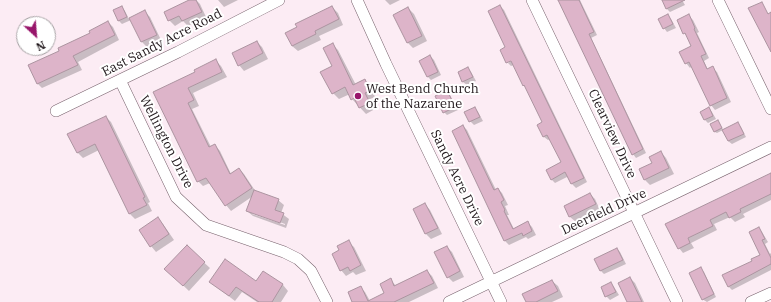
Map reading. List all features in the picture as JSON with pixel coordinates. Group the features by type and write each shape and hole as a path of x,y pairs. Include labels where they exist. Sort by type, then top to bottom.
{"street":[{"name":"East Sandy Acre Road","path":"56,111 279,0"},
{"name":"Sandy Acre Drive","path":"357,0 386,64 501,302"},
{"name":"Clearview Drive","path":"532,0 677,302"},
{"path":"718,0 771,109"},
{"name":"Wellington Drive","path":"120,80 176,197 206,225 284,252 298,259 310,271 327,302"},
{"name":"Deerfield Drive","path":"450,302 771,147"},
{"path":"751,302 771,292"}],"building":[{"path":"189,0 196,0 202,12 182,21 179,16 168,21 164,12"},
{"path":"558,0 579,0 594,32 589,34 643,149 632,155"},
{"path":"662,0 685,0 666,9"},
{"path":"762,2 768,14 771,12 771,52 748,8"},
{"path":"500,5 584,178 571,184 565,172 551,180 546,170 561,162 547,135 543,137 537,125 542,122 511,61 506,63 500,50 505,47 488,11"},
{"path":"122,6 127,17 118,21 113,10"},
{"path":"332,6 339,19 315,31 316,34 292,46 285,33 297,27 295,24"},
{"path":"408,7 422,36 407,43 393,15"},
{"path":"145,10 157,35 141,42 129,18"},
{"path":"668,14 673,24 663,29 658,19"},
{"path":"689,14 695,28 694,29 706,54 701,56 707,69 713,66 727,98 710,106 689,62 685,64 679,52 691,46 685,33 683,34 677,20"},
{"path":"108,21 115,35 73,56 78,65 37,84 28,65 48,56 56,56 56,52 59,51 58,48 90,33 89,31"},
{"path":"257,41 263,53 238,66 232,53"},
{"path":"333,43 353,85 365,79 370,91 365,93 370,103 359,108 354,98 351,100 345,87 332,94 320,72 332,66 323,48"},
{"path":"430,55 438,72 427,77 419,61"},
{"path":"216,59 222,72 188,88 194,100 188,103 209,147 215,144 230,174 239,168 252,188 225,206 206,178 197,182 153,92 195,72 194,70"},
{"path":"468,67 473,77 462,82 458,72"},
{"path":"447,90 455,107 443,113 435,96"},
{"path":"475,107 480,117 469,122 464,112"},
{"path":"709,107 713,116 704,120 700,112"},
{"path":"106,116 145,197 143,198 147,205 129,214 95,144 77,153 67,134"},
{"path":"718,120 722,128 714,132 710,124"},
{"path":"738,122 744,134 728,141 722,130"},
{"path":"463,125 494,190 498,188 504,200 501,202 513,229 528,221 532,231 523,236 522,233 504,241 452,131"},
{"path":"661,151 669,168 644,180 639,169 652,163 649,157"},
{"path":"771,173 771,194 740,209 741,212 729,218 726,212 710,220 713,226 688,238 690,243 678,249 665,224"},
{"path":"254,190 279,199 275,210 284,213 280,223 246,211"},
{"path":"590,193 596,204 569,217 564,206"},
{"path":"425,203 438,228 425,234 413,209"},
{"path":"158,217 169,234 150,247 139,230"},
{"path":"759,227 765,239 762,240 771,258 771,264 728,287 722,275 752,261 751,259 760,255 749,232"},
{"path":"349,240 361,265 350,271 348,267 340,271 332,254 339,250 337,246"},
{"path":"187,245 205,262 183,286 164,269"},
{"path":"447,246 460,271 447,278 434,252"},
{"path":"617,248 623,260 600,271 594,259"},
{"path":"225,259 256,281 263,271 283,284 272,302 259,302 236,287 229,296 209,282"},
{"path":"701,267 714,294 702,300 689,273"},
{"path":"427,270 434,283 394,302 352,302 348,292 361,286 368,301 384,293 380,284 391,278 394,286"},
{"path":"630,277 642,302 627,302 618,283"},
{"path":"552,280 558,291 536,302 526,302 522,294"},
{"path":"611,282 616,292 605,297 601,287"}],"place":[{"name":"West Bend Church of the Nazarene","path":"358,96"}]}
